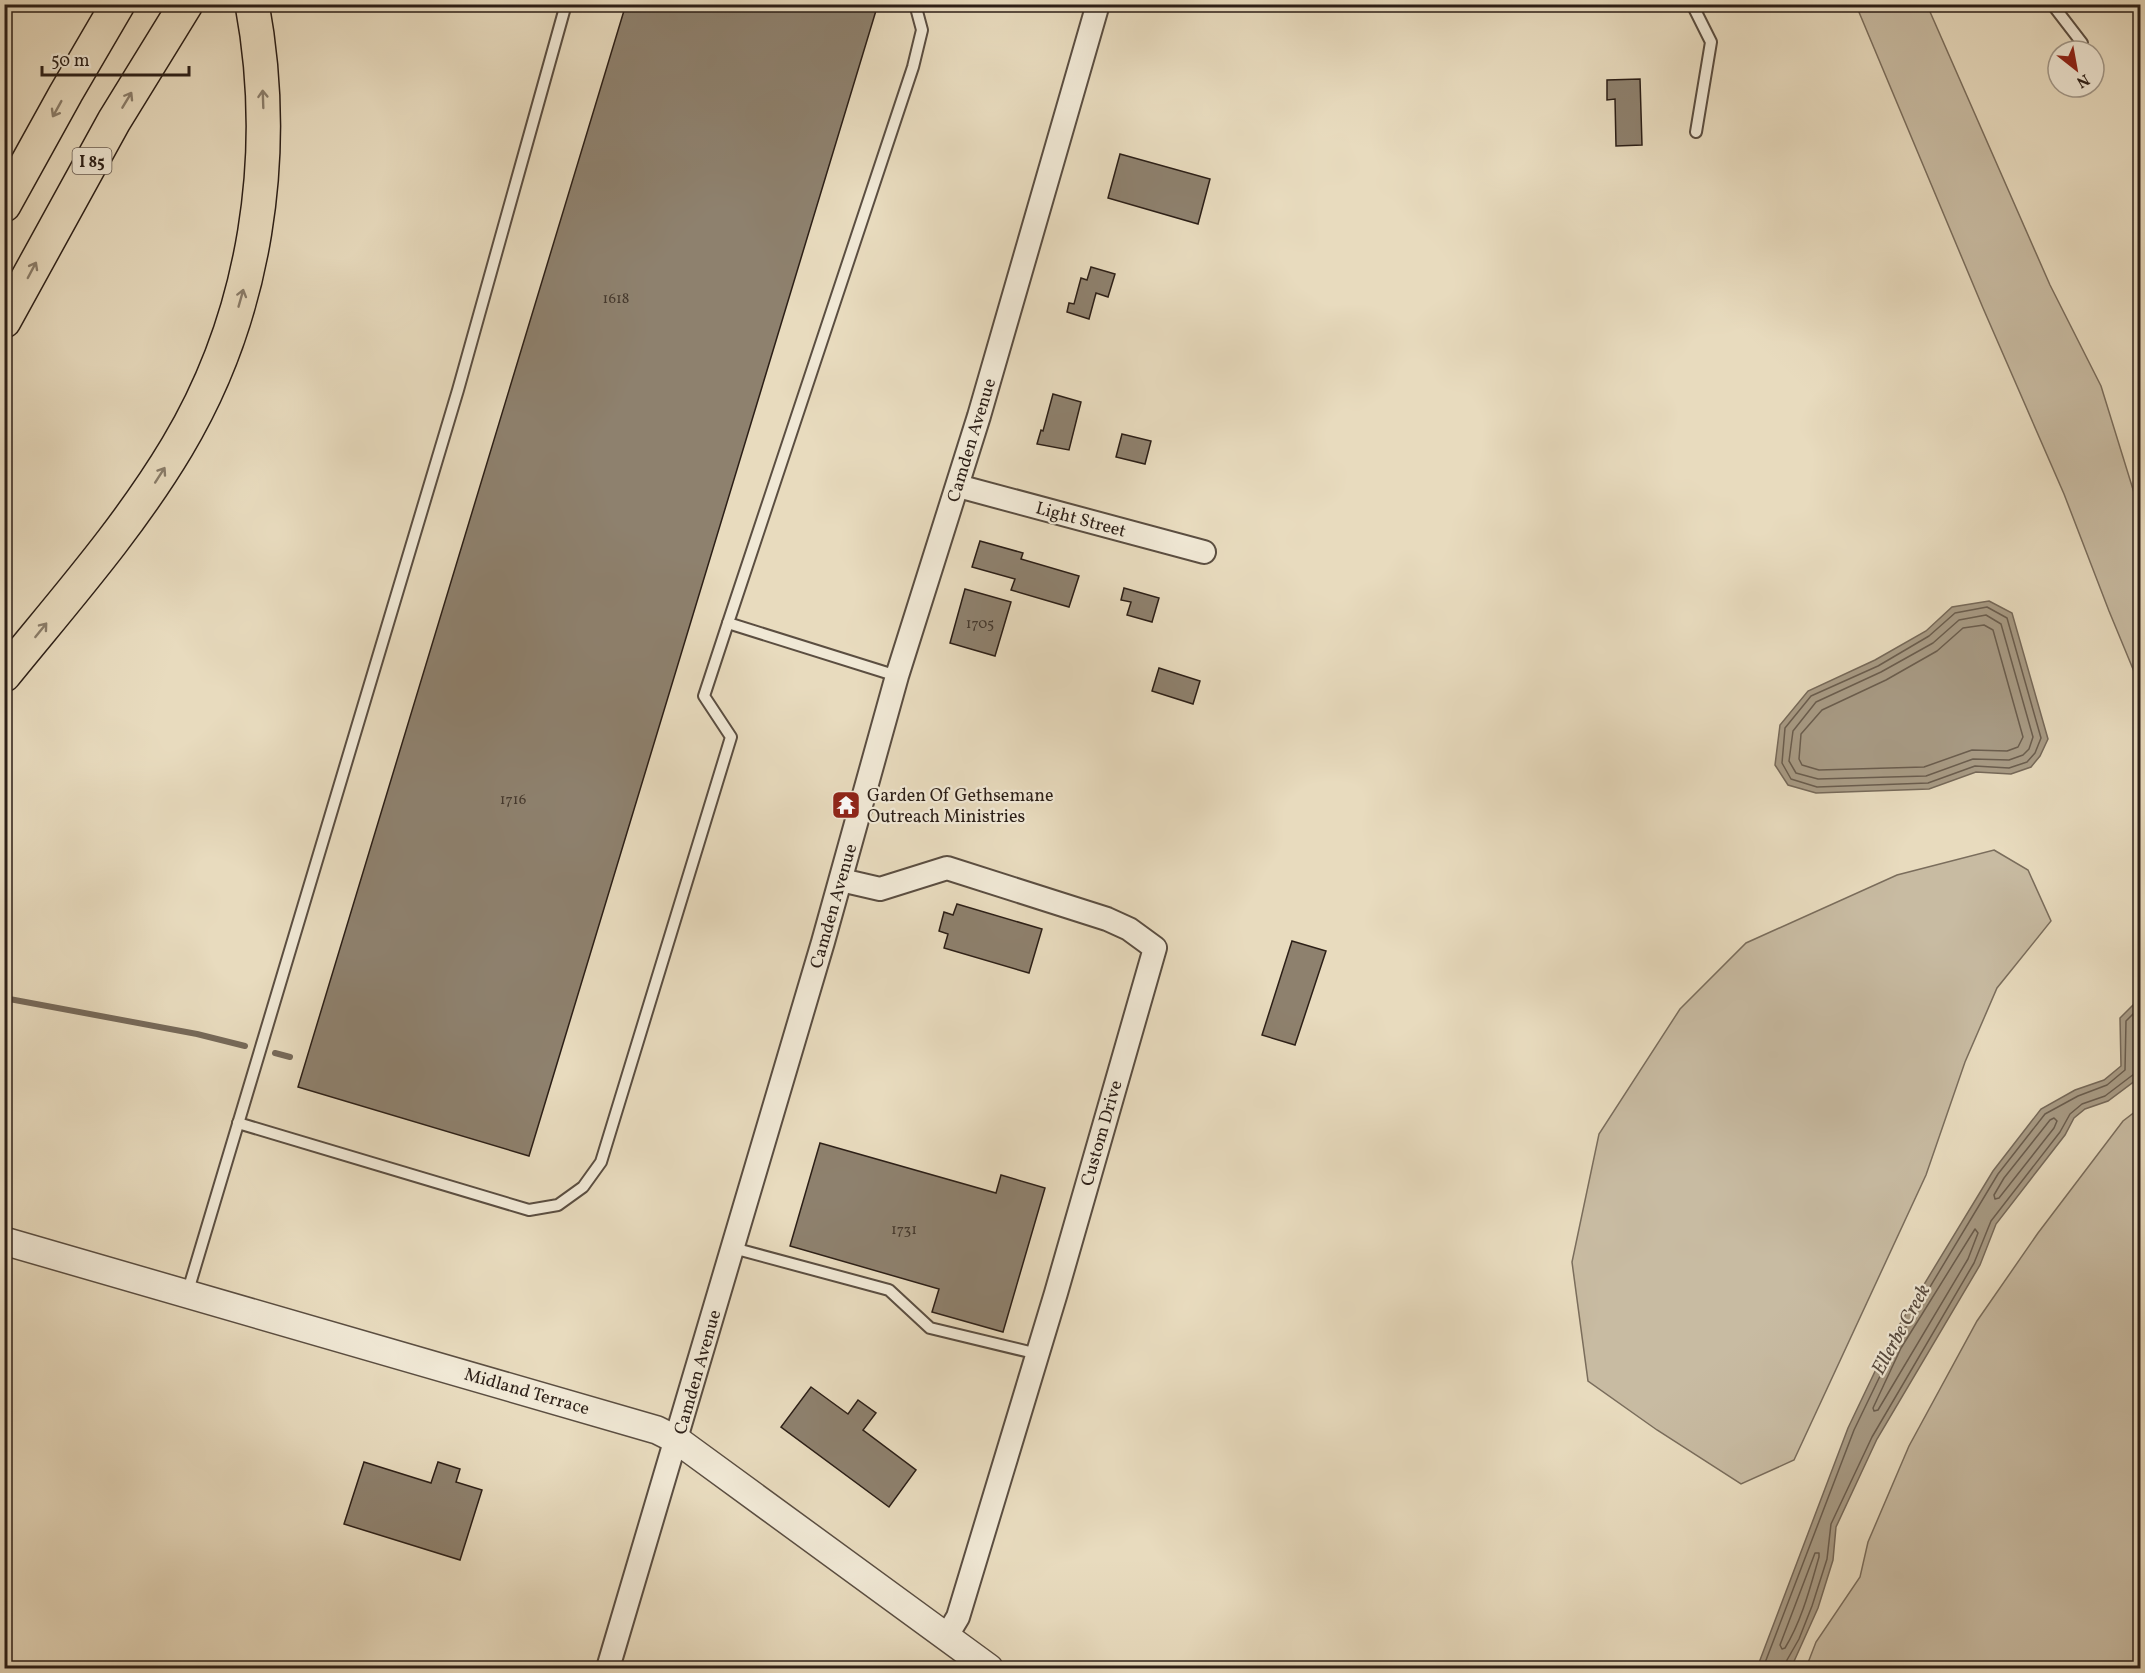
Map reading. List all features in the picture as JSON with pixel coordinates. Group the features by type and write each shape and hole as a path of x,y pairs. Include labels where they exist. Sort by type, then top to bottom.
{"highway":[{"path":"4,205 118,4"},
{"name":"I 85","path":"4,321 114,121 186,4"},
{"path":"4,675 139,506 194,417 223,353 244,286 258,218 264,108 261,63 252,4"}],"street":[{"name":"Camden Avenue","path":"608,1668 841,880 897,676 958,486 1098,4"},
{"name":"Light Street","path":"958,486 1204,552"},
{"name":"Custom Drive","path":"841,880 880,889 947,868 1107,919 1129,928 1155,948 1038,1354 957,1617 946,1637"},
{"name":"Midland Terrace","path":"4,1241 657,1430 677,1440 989,1668"}],"lane":[{"path":"187,1293 458,390 566,4"},
{"path":"238,1124 529,1210 558,1205 584,1187 601,1162 731,737 704,696 913,68 922,30 915,4"},
{"path":"1692,4 1711,42 1696,132"},
{"path":"2052,4 2079,39"},
{"path":"728,623 897,676"},
{"path":"733,1248 889,1290 930,1328 1038,1354"}],"shaded area":[{"path":"1856,5 1927,5 2050,285 2101,386 2140,512 2140,686 2064,494"},
{"path":"1994,850 2028,870 2051,921 1997,988 1965,1062 1926,1175 1794,1460 1741,1484 1657,1430 1588,1381 1572,1262 1599,1134 1680,1009 1746,943 1897,875"},
{"path":"2140,1108 2140,1668 1806,1668 1816,1642 1860,1577 1868,1542 1909,1446 1977,1321 2038,1233 2123,1121"}],"water":[{"path":"1989,601 2012,613 2048,739 2040,756 2031,767 2011,774 1976,772 1929,789 1816,793 1788,785 1775,765 1780,725 1808,691 1875,660 1926,631 1952,607"},
{"name":"Ellerbe Creek","path":"2140,998 2140,1077 2108,1101 2085,1109 2074,1118 2065,1135 1996,1224 1980,1265 1877,1439 1836,1527 1833,1560 1818,1608 1791,1668 1757,1668 1848,1428 1889,1342 1993,1171 2041,1109 2075,1090 2104,1080 2121,1066 2120,1018"}],"building":[{"path":"626,4 878,4 529,1156 298,1087"},
{"path":"1640,79 1642,145 1616,146 1615,99 1607,100 1607,80"},
{"path":"1120,154 1210,179 1198,224 1108,198"},
{"path":"1091,267 1115,274 1108,297 1096,293 1089,319 1067,312 1069,303 1074,304 1081,278 1087,280"},
{"path":"1053,394 1081,402 1069,450 1037,444"},
{"path":"1122,434 1151,441 1145,464 1116,457"},
{"path":"980,541 1023,553 1021,559 1079,576 1069,607 1011,590 1015,579 972,567"},
{"path":"1124,588 1159,598 1152,622 1127,615 1131,602 1121,600"},
{"path":"965,589 1011,602 995,656 950,643"},
{"path":"1159,668 1200,681 1193,704 1152,691"},
{"path":"957,904 1042,929 1029,973 944,948 948,934 939,931 944,912 953,915"},
{"path":"1292,941 1326,951 1295,1045 1262,1035"},
{"path":"820,1143 996,1193 1001,1175 1045,1188 1003,1332 932,1312 939,1289 790,1246"},
{"path":"811,1387 848,1414 858,1400 876,1413 863,1430 916,1470 889,1507 781,1427"},
{"path":"364,1462 431,1483 438,1462 460,1469 456,1482 482,1490 460,1560 344,1524"}],"waterway":[{"path":"4,998 197,1034 245,1046"},
{"path":"275,1053 290,1057"}],"place":[{"name":"Garden Of Gethsemane Outreach Ministries","path":"846,805"}]}
